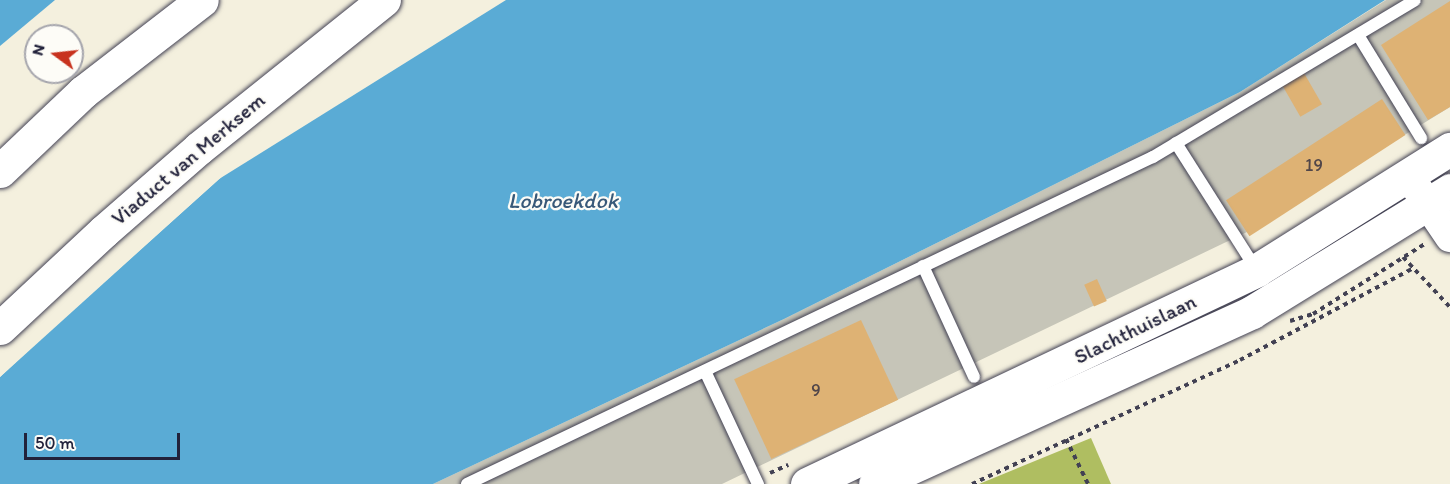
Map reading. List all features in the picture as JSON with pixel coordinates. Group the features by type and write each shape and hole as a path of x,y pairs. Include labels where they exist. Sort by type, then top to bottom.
{"main road":[{"path":"0,171 82,92 202,0"},
{"name":"Viaduct van Merksem","path":"0,328 104,231 199,148 384,0"},
{"name":"Slachthuislaan","path":"802,472 1257,270 1408,175 1436,143"},
{"name":"Slachthuislaan","path":"875,484 1252,312 1439,197"}],"street":[{"path":"1408,175 1439,197 1448,234"}],"lane":[{"path":"467,484 1153,157 1416,0"},
{"path":"1358,35 1436,143"},
{"path":"1176,143 1257,270"},
{"path":"922,266 974,377"},
{"path":"705,371 757,482"}],"path":[{"path":"1282,324 1313,314 1403,257 1448,234"},
{"path":"1403,257 1450,307"},
{"path":"972,484 1240,360 1414,268"},
{"path":"1066,439 1088,484"},
{"path":"757,482 802,472"}],"shaded area":[{"path":"1386,0 1450,0 1450,107 1247,232 722,484 433,484 784,319 1240,92"}],"green space":[{"path":"1091,438 1111,484 979,484"}],"water":[{"path":"0,0 55,0 24,24 0,46"},
{"name":"Lobroekdok","path":"506,0 1385,0 1240,92 784,319 433,484 0,484 0,377 219,179"}],"pier":[{"path":"235,165 0,377 0,373 43,332 217,177"}],"building":[{"path":"1450,1 1450,107 1428,120 1381,45"},
{"path":"1304,73 1322,104 1300,117 1282,86"},
{"path":"1382,99 1405,135 1249,236 1226,200"},
{"path":"1097,279 1107,301 1094,307 1084,285"},
{"path":"861,320 898,400 771,459 734,379"}]}
